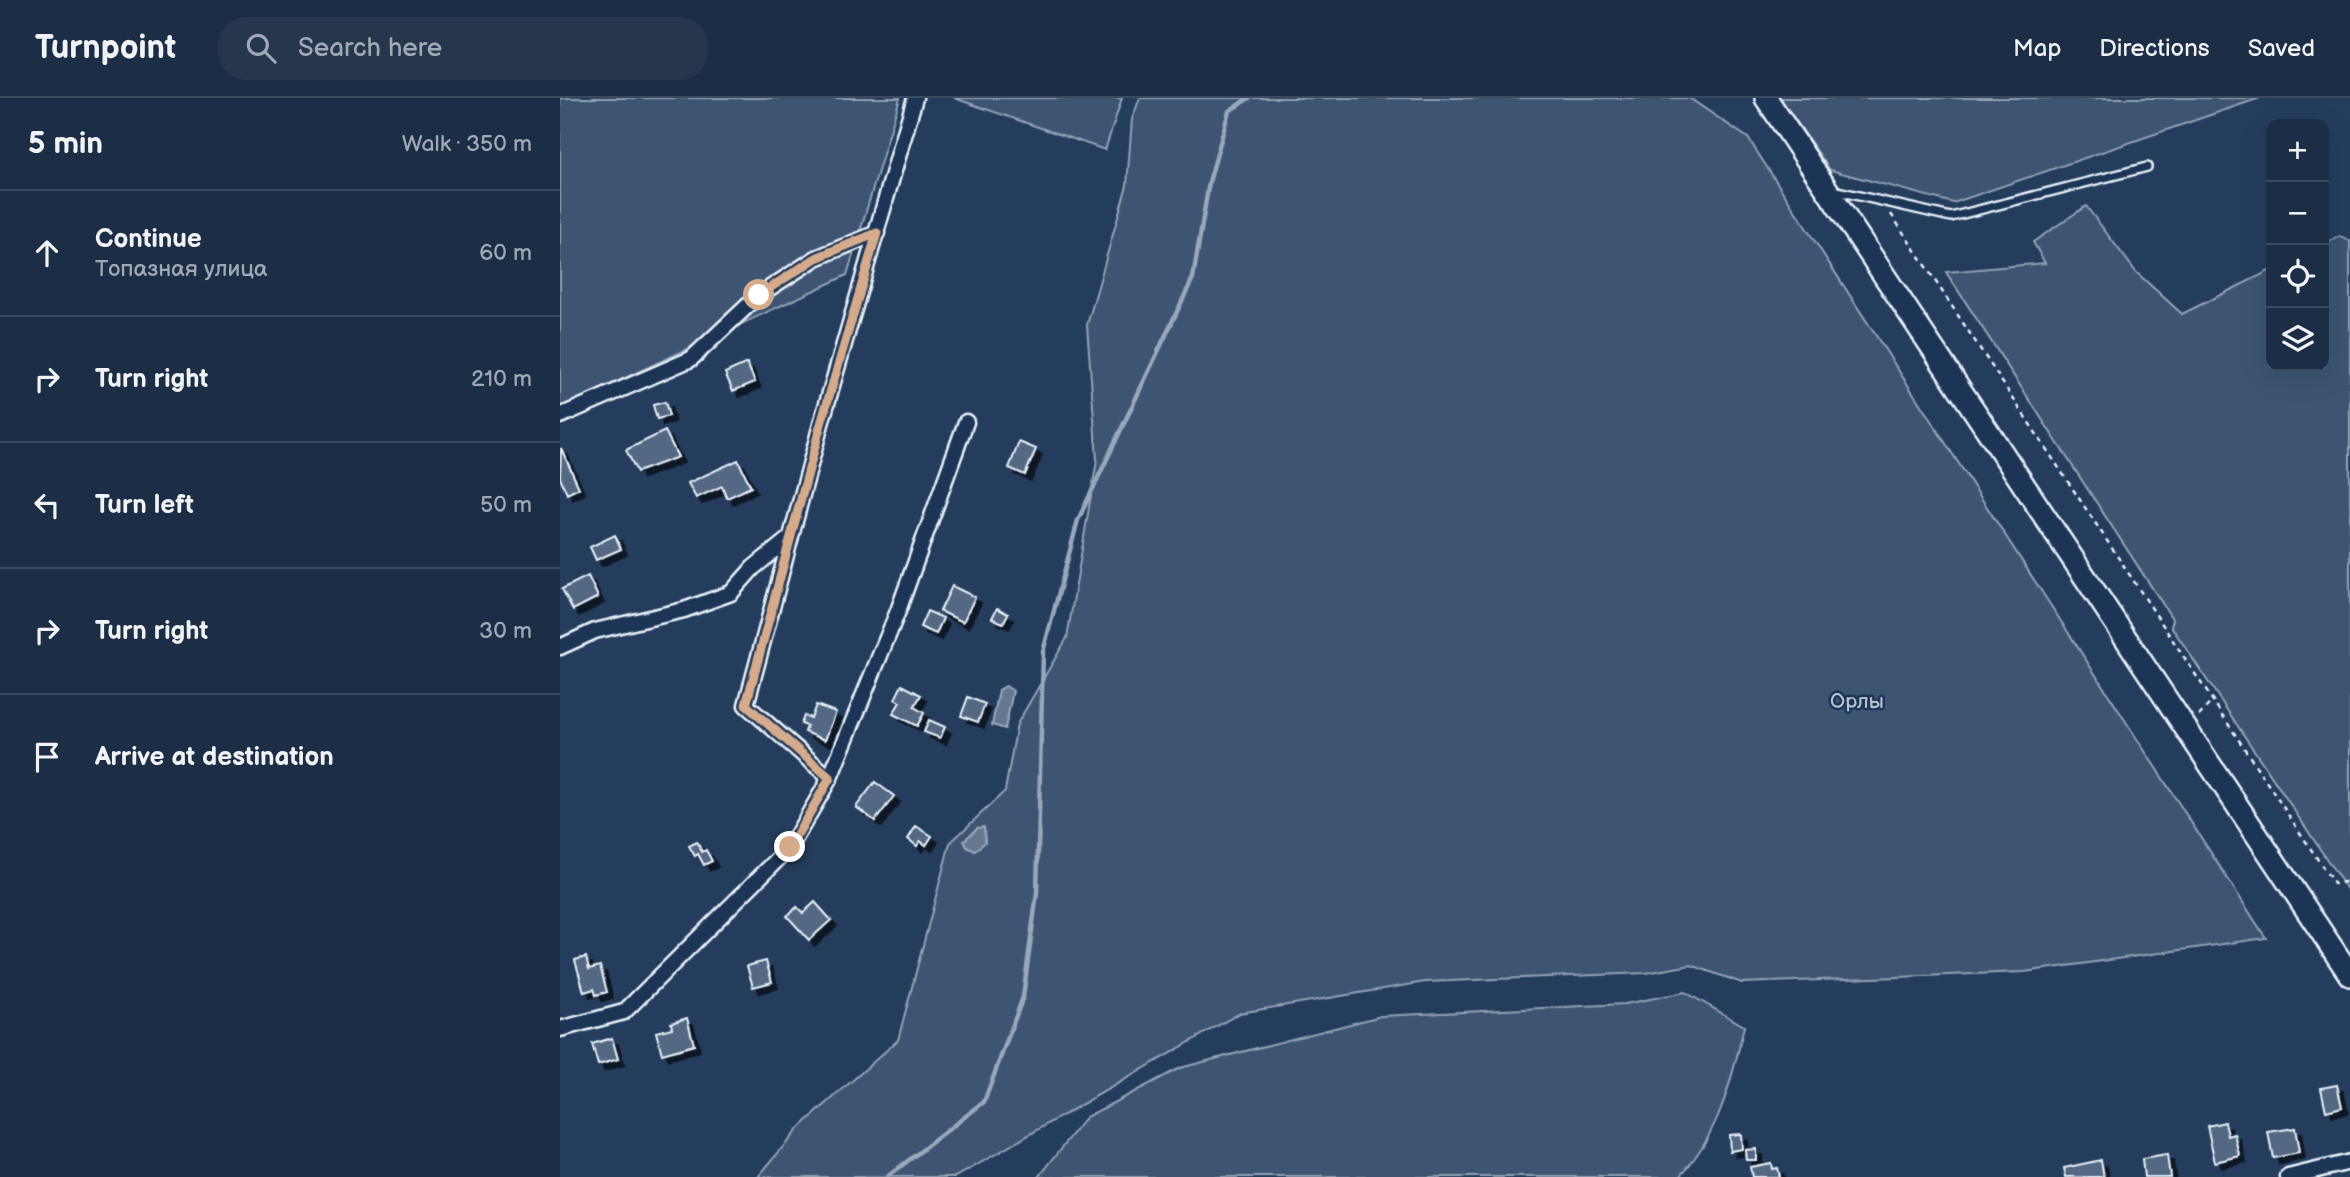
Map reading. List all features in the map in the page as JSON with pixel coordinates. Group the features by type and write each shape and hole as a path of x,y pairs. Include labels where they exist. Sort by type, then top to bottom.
{"main road":[{"path":"1766,98 2350,975"}],"street":[{"path":"830,778 746,705 915,98"},
{"path":"560,416 691,359 759,295 816,258 877,233"},
{"path":"560,1029 624,1012 790,847 830,778 898,611 966,422"},
{"path":"560,647 595,631 684,610 731,593 752,568 791,537"},
{"path":"2288,1177 2350,1162"}],"lane":[{"path":"1826,188 1951,217 2147,167"}],"path":[{"path":"1883,201 2334,884 2350,881"}],"green space":[{"path":"560,98 900,98 847,275 560,408"},
{"path":"954,98 1122,98 1105,150"},
{"name":"Орлы","path":"1140,98 1689,98 1748,138 2266,938 2024,972 1742,983 1691,965 1646,973 1425,982 1240,1013 956,1177 758,1177 798,1129 898,1040 950,843 1005,791 1017,724 1067,638 1097,460 1087,325 1127,185 1132,119"},
{"path":"1780,98 2260,98 1953,203 1830,170"},
{"path":"2086,206 2136,272 2182,314 2266,272 2266,371 2329,371 2329,242 2340,236 2350,241 2350,894 2171,626 2173,620 1946,272 2045,263 2033,242"},
{"path":"1685,992 1744,1026 1722,1107 1714,1126 1679,1177 1039,1177 1086,1117 1180,1068 1381,1016 1625,1004"}],"shaded area":[{"path":"1006,686 1013,691 1005,729 992,725 999,690"},
{"path":"984,827 985,842 975,851 967,847 964,841 977,828"}],"building":[{"path":"747,363 755,382 733,391 725,373"},
{"path":"665,402 669,416 657,419 653,405"},
{"path":"665,431 678,457 637,472 626,450"},
{"path":"1019,442 1036,449 1025,475 1009,468"},
{"path":"561,448 579,488 567,494 560,478"},
{"path":"738,460 751,487 727,498 722,486 696,498 688,483"},
{"path":"615,535 621,549 596,560 590,547"},
{"path":"588,576 598,597 573,610 562,589"},
{"path":"952,586 975,597 963,622 940,611"},
{"path":"997,608 1008,614 1003,623 992,618"},
{"path":"927,611 943,618 936,634 920,627"},
{"path":"902,685 921,695 914,707 924,713 917,726 893,714 900,702 895,699"},
{"path":"968,697 985,704 978,722 961,716"},
{"path":"816,705 836,712 825,740 805,732 807,726 801,724 804,716 811,718"},
{"path":"929,720 945,727 940,738 924,732"},
{"path":"875,782 894,796 875,821 856,807"},
{"path":"916,826 932,836 926,845 920,841 917,846 908,839"},
{"path":"697,842 702,852 706,850 712,861 704,865 698,854 695,856 689,846"},
{"path":"815,902 831,920 809,940 787,916 797,907 803,913"},
{"path":"586,957 589,969 600,966 607,992 596,995 594,989 584,992 575,960"},
{"path":"766,961 772,982 753,987 747,966"},
{"path":"687,1018 694,1045 662,1054 656,1032 672,1028 671,1023"},
{"path":"612,1038 618,1059 598,1065 592,1044"},
{"path":"2337,1085 2342,1107 2326,1111 2321,1088"},
{"path":"2225,1122 2228,1136 2235,1134 2240,1156 2215,1162 2207,1126"},
{"path":"2295,1128 2299,1153 2273,1158 2268,1132"},
{"path":"1741,1134 1742,1149 1730,1151 1729,1135"},
{"path":"1756,1149 1756,1160 1746,1160 1745,1150"},
{"path":"2167,1155 2170,1177 2144,1177 2142,1159"},
{"path":"2101,1160 2104,1177 2066,1177 2064,1168"},
{"path":"1771,1163 1772,1169 1777,1168 1779,1177 1752,1177 1750,1167"}],"waterway":[{"path":"887,1177 984,1102 1023,997 1037,893 1043,652 1078,520 1193,278 1209,182 1229,111 1249,98"}],"route":[{"path":"759,295 816,258 877,233 821,424 746,705 830,778 790,847"}]}
